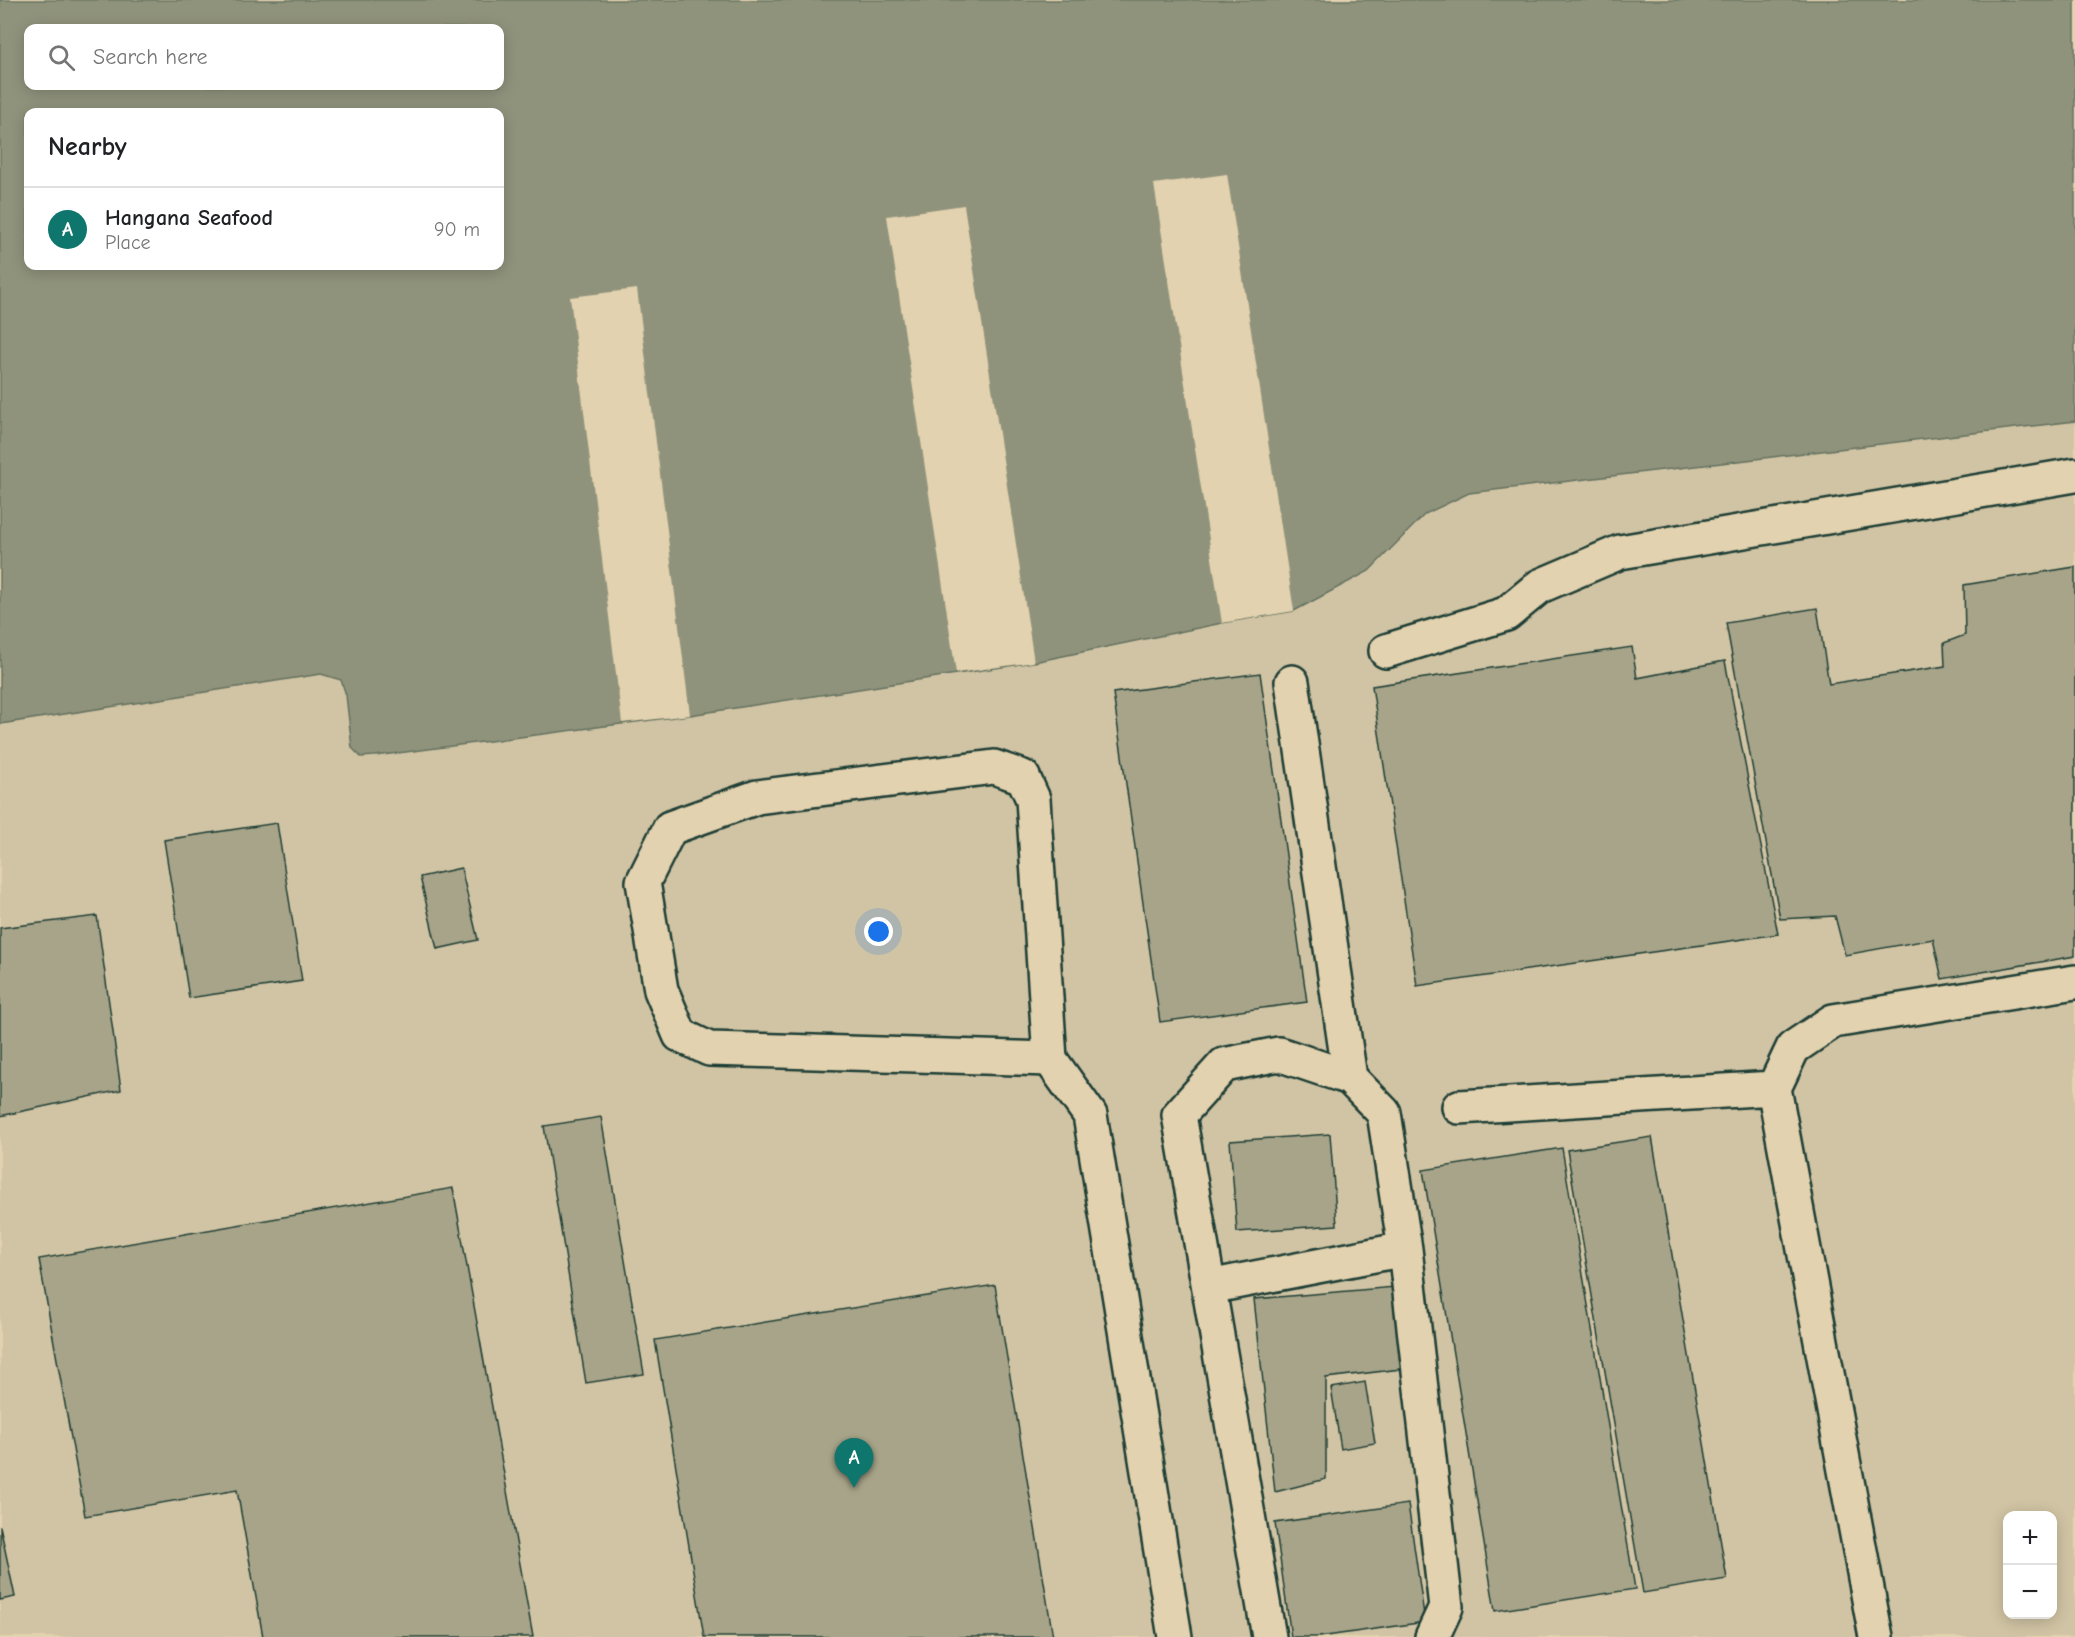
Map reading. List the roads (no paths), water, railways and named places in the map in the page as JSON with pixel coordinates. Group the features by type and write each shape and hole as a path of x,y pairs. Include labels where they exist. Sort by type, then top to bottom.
{"lane":[{"path":"1386,651 1506,614 1540,586 1620,552 2075,475"},
{"path":"1292,682 1350,1077"},
{"path":"1050,1059 709,1049 680,1035 661,990 643,882 670,828 757,797 994,767 1023,777 1033,799 1050,1059 1090,1116 1175,1637"},
{"path":"1876,1637 1774,1088 1793,1048 1833,1021 2075,982"},
{"path":"1269,1637 1179,1115 1224,1065 1279,1054 1350,1077 1384,1113 1405,1250 1446,1607 1432,1637"},
{"path":"1458,1107 1774,1088"},
{"path":"1209,1287 1405,1250"}],"place":[{"name":"Hangana Seafood","path":"854,1488"}]}
